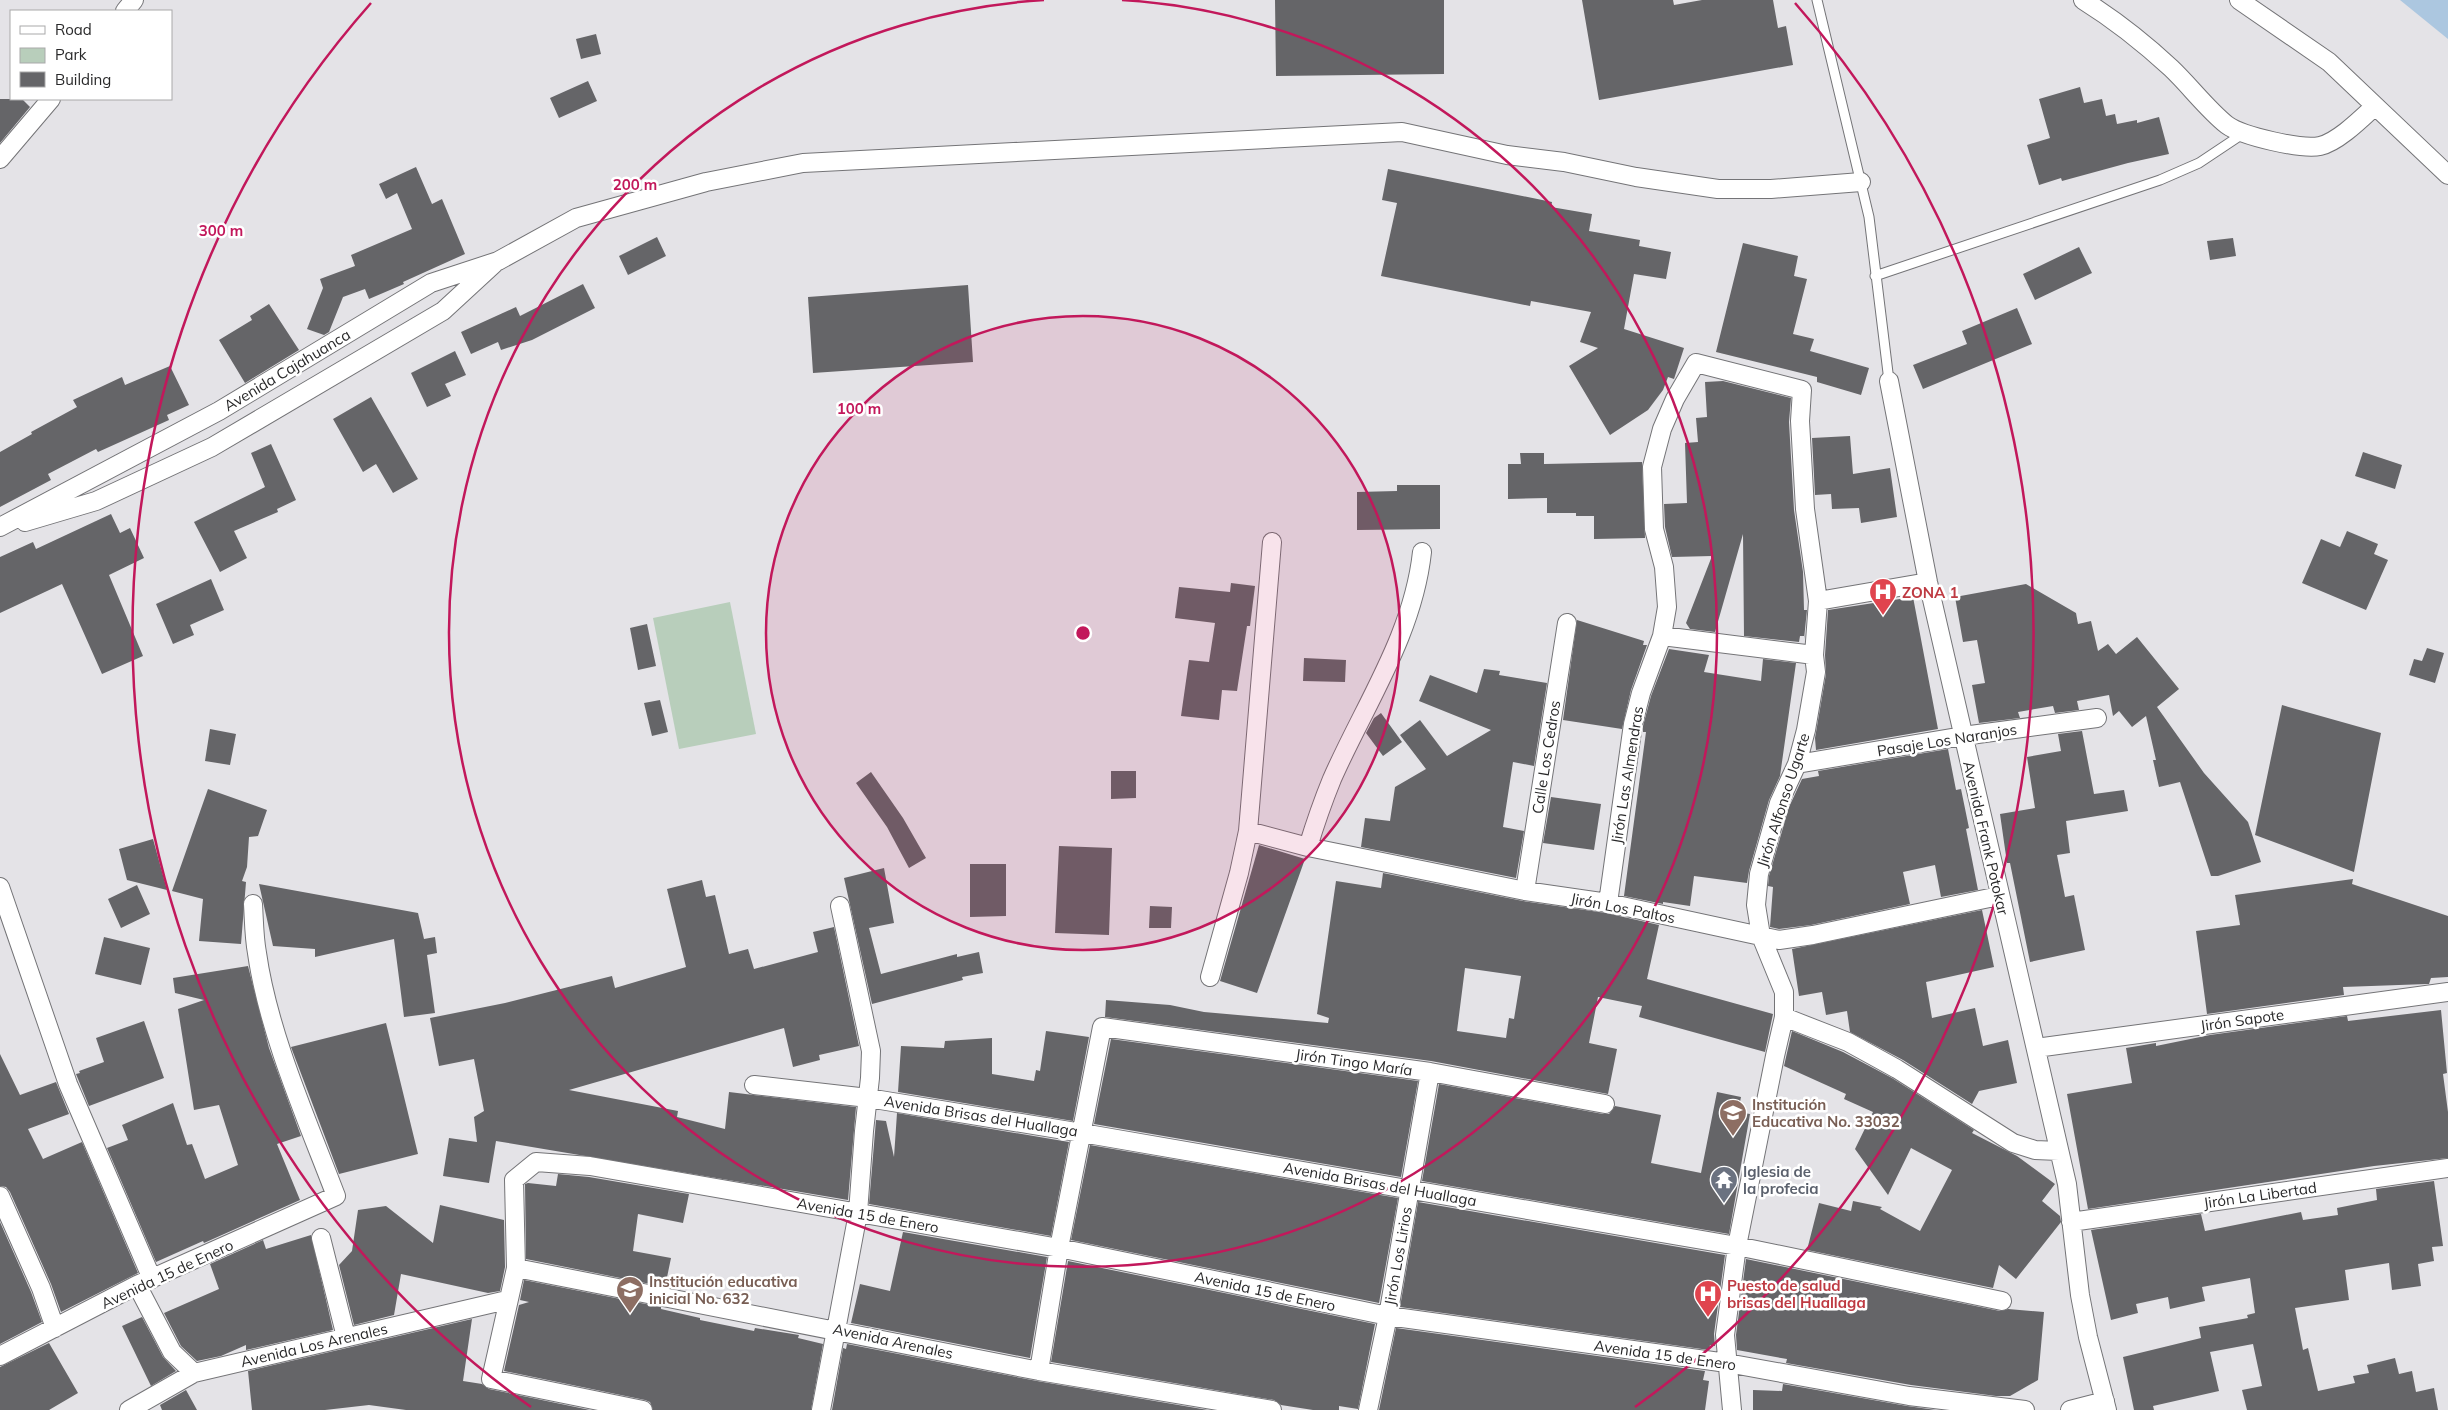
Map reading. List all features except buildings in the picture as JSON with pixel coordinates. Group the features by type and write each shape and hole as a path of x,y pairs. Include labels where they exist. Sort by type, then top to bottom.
{"street":[{"path":"126,10 134,0"},
{"path":"2084,0 2118,22 2171,68 2228,126 2245,133 2280,142 2320,146 2351,128 2375,106"},
{"path":"2239,0 2329,62 2448,175"},
{"path":"0,159 50,100"},
{"name":"Avenida Cajahuanca","path":"0,528 219,411 431,283 498,261 576,218 706,182 803,163 1402,132 1507,155 1564,162 1636,177 1718,189 1770,189 1861,182"},
{"path":"0,528 96,502 212,447 444,311 498,261"},
{"name":"Jirón Alfonso Ugarte","path":"1696,363 1802,390 1800,421 1805,509 1818,601 1814,654 1816,672 1813,698 1797,764 1779,803 1759,874 1756,905 1761,936 1784,992 1784,1018 1737,1246 1725,1335 1732,1410"},
{"name":"Jirón Las Almendras","path":"1608,903 1633,724 1641,693 1662,636 1667,607 1664,566 1654,530 1652,467 1662,429 1675,399 1696,363"},
{"name":"Avenida Frank Potokar","path":"1888,380 1928,582 2067,1184 2080,1295 2088,1337 2106,1405"},
{"path":"1210,977 1241,866 1248,831 1272,542"},
{"path":"1308,847 1333,778 1397,648 1420,573 1422,552"},
{"path":"1818,601 1928,582"},
{"name":"Calle Los Cedros","path":"1525,891 1568,623"},
{"path":"1662,636 1814,654"},
{"name":"Pasaje Los Naranjos","path":"1797,764 1963,736 2097,718"},
{"name":"Jirón Los Paltos","path":"1248,831 1308,847 1525,891 1608,903 1779,940 1812,935 1999,896"},
{"path":"0,887 68,1084 144,1282 172,1352 194,1373"},
{"name":"Avenida 15 de Enero","path":"0,1356 144,1282 336,1196 289,1072 264,992 256,953 253,904"},
{"path":"821,1410 858,1213 871,1051 840,906"},
{"name":"Jirón Sapote","path":"2036,1048 2448,992"},
{"path":"1784,1018 1848,1042 1881,1060 2013,1144 2034,1150 2059,1151"},
{"name":"Jirón Tingo María","path":"1082,1133 1102,1027 1430,1072 1605,1104"},
{"name":"Jirón Los Lirios","path":"1368,1410 1388,1316 1430,1072"},
{"name":"Avenida Brisas del Huallaga","path":"754,1085 868,1098 1082,1133 1737,1246 2002,1301"},
{"path":"1039,1371 1058,1248 1082,1133"},
{"name":"Avenida 15 de Enero","path":"516,1268 514,1180 536,1162 590,1166 1058,1248 1388,1316 1727,1363 1909,1396 2025,1410"},
{"name":"Jirón La Libertad","path":"2071,1222 2448,1168"},
{"path":"0,1196 41,1288 55,1328"},
{"path":"322,1238 346,1337"},
{"path":"516,1268 507,1300 491,1379 643,1410"},
{"name":"Avenida Arenales","path":"516,1268 1039,1371 1272,1410"},
{"name":"Avenida Los Arenales","path":"128,1410 194,1373 507,1300"},
{"path":"2070,1410 2106,1405"}],"lane":[{"path":"1817,0 1869,217 1888,380"},
{"path":"1875,276 2160,180 2200,163 2245,133"}],"green space":[{"path":"730,602 756,734 679,749 653,618"}],"water":[{"path":"2400,0 2448,0 2448,39"}],"place":[{"name":"ZONA 1","path":"1883,616"},
{"name":"Institución Educativa No. 33032","path":"1733,1137"},
{"name":"Iglesia de la profecia","path":"1724,1204"},
{"name":"Institución educativa inicial No. 632","path":"630,1314"},
{"name":"Puesto de salud brisas del Huallaga","path":"1708,1318"}]}
